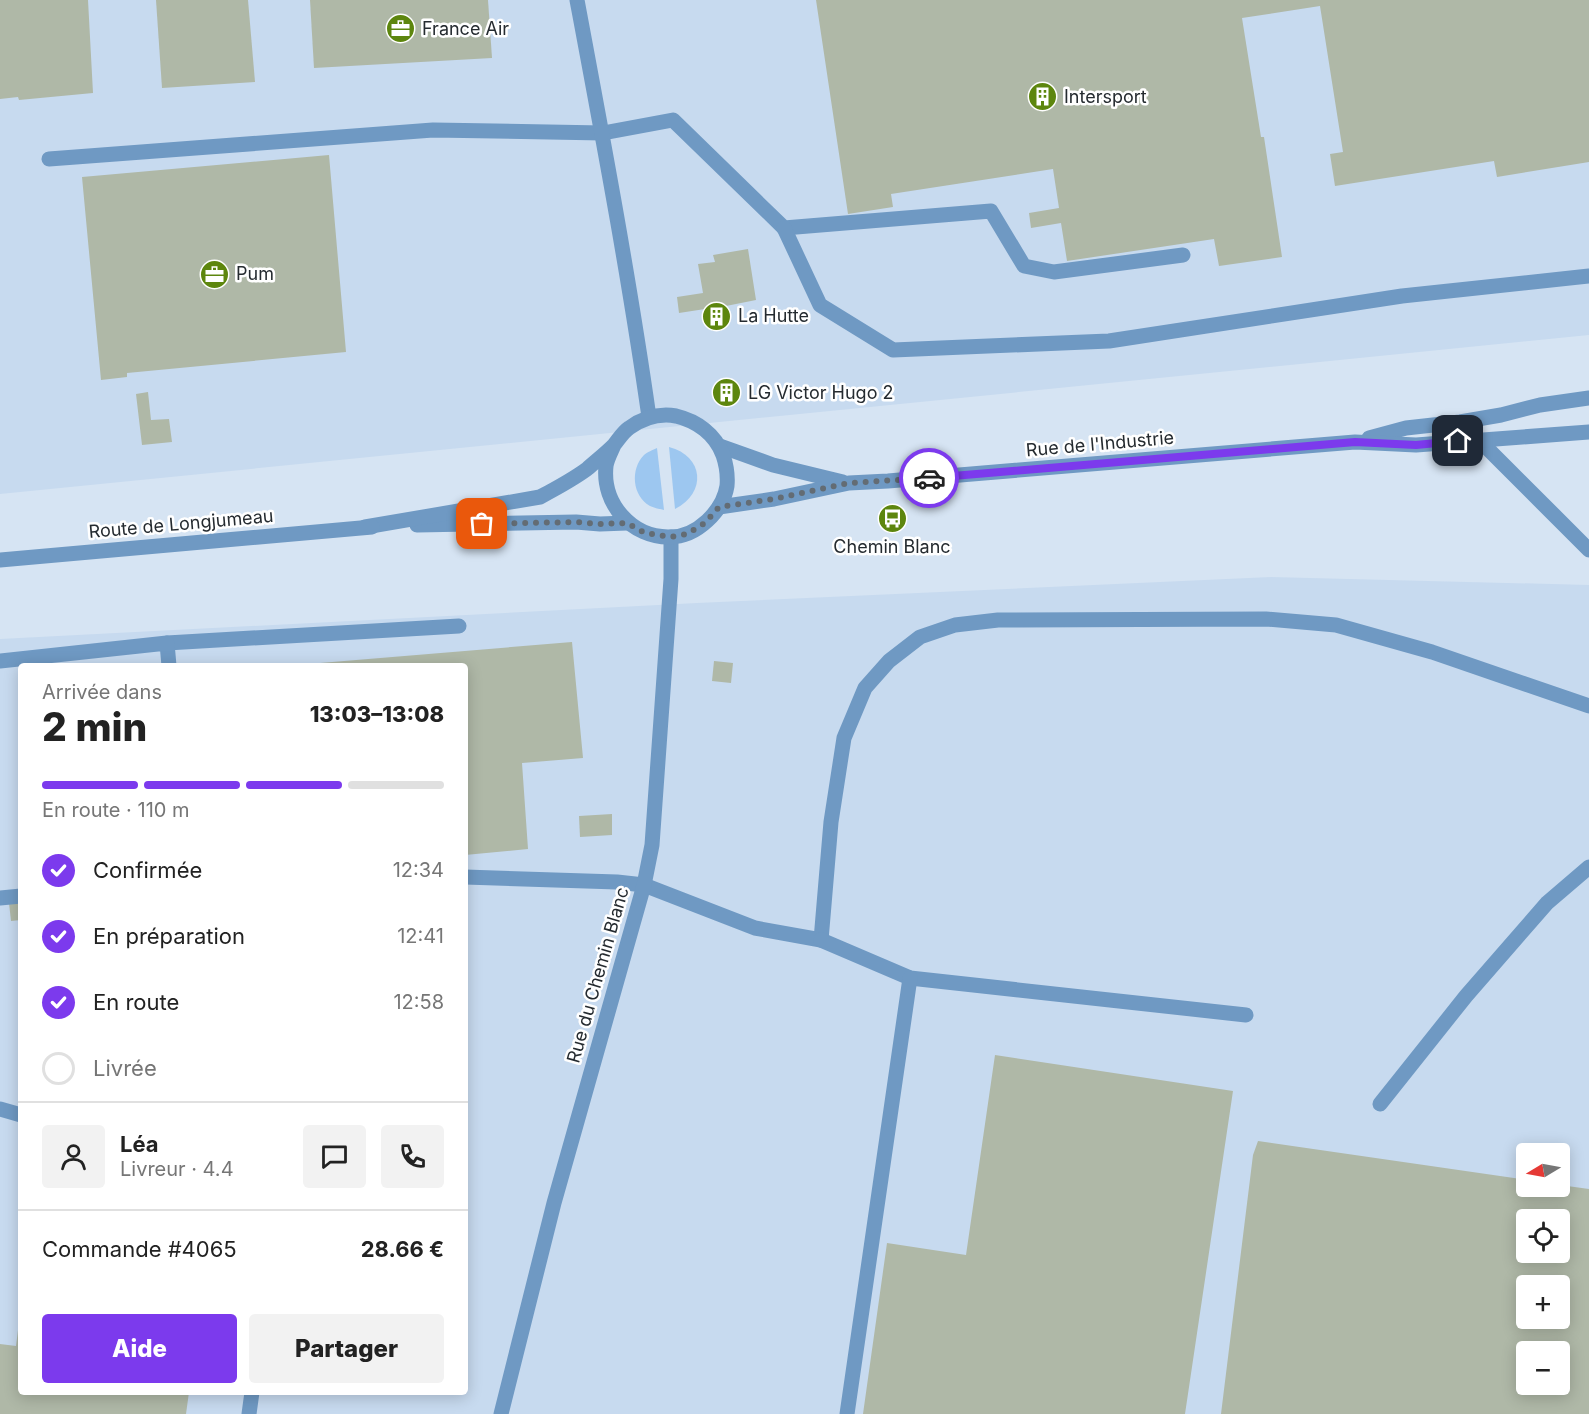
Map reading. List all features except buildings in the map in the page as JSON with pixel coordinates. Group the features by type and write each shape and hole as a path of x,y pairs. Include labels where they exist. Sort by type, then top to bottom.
{"street":[{"path":"577,0 633,305 649,417 668,415 688,419 706,429 720,446 726,466 727,487 719,507 705,523 687,534 671,537"},
{"path":"49,159 433,130 603,133 673,120 784,228 820,305 893,350 1109,340 1402,296 1589,276"},
{"path":"784,228 991,211 1024,266 1054,272 1183,255"},
{"name":"Rue de l'Industrie","path":"1355,442 1406,428 1460,422 1540,405 1589,398"},
{"name":"Route de Longjumeau","path":"365,527 540,496 565,484 585,470 614,445 628,429 649,417"},
{"name":"Rue de l'Industrie","path":"719,507 774,499 849,483 1355,442 1416,445 1589,432"},
{"path":"1479,440 1589,550"},
{"path":"614,445 606,465 607,486 614,507 627,523"},
{"name":"Rue de l'Industrie","path":"720,446 773,465 849,483"},
{"name":"Route de Longjumeau","path":"0,560 365,527 627,523 645,533 671,537"},
{"name":"Rue du Chemin Blanc","path":"501,1414 554,1203 644,885 653,834 671,579 671,537"},
{"path":"821,940 831,822 844,738 865,688 889,661 921,637 955,625 998,620 1266,619 1336,625 1432,652 1589,706"},
{"path":"0,661 166,643 459,626"},
{"path":"166,643 169,663"},
{"path":"1380,1104 1466,996 1547,903 1589,867"},
{"path":"468,877 644,885 755,928 821,940 910,978 1246,1016"},
{"path":"0,898 18,896"},
{"path":"847,1414 910,978"},
{"path":"0,1109 18,1114"},
{"path":"249,1414 252,1395"}],"shaded area":[{"path":"0,0 1589,0 1589,335 0,494"},
{"path":"669,447 689,458 695,466 697,475 692,494 675,509"},
{"path":"657,448 664,510 644,502 636,489 635,482 636,467 639,461 645,454"},
{"path":"1271,577 1589,585 1589,1414 0,1414 0,639 697,603"}],"way so far":[{"path":"482,524 627,523 645,533 671,537 687,534 705,523 719,507 774,499 849,483 929,478"}],"place":[{"name":"France Air","path":"401,29"},
{"name":"Intersport","path":"1043,97"},
{"name":"Pum","path":"215,274"},
{"name":"La Hutte","path":"717,316"},
{"name":"LG Victor Hugo 2","path":"727,393"},
{"name":"Chemin Blanc","path":"892,518"}],"route":[{"path":"929,478 1355,442 1416,445 1458,441"}]}
